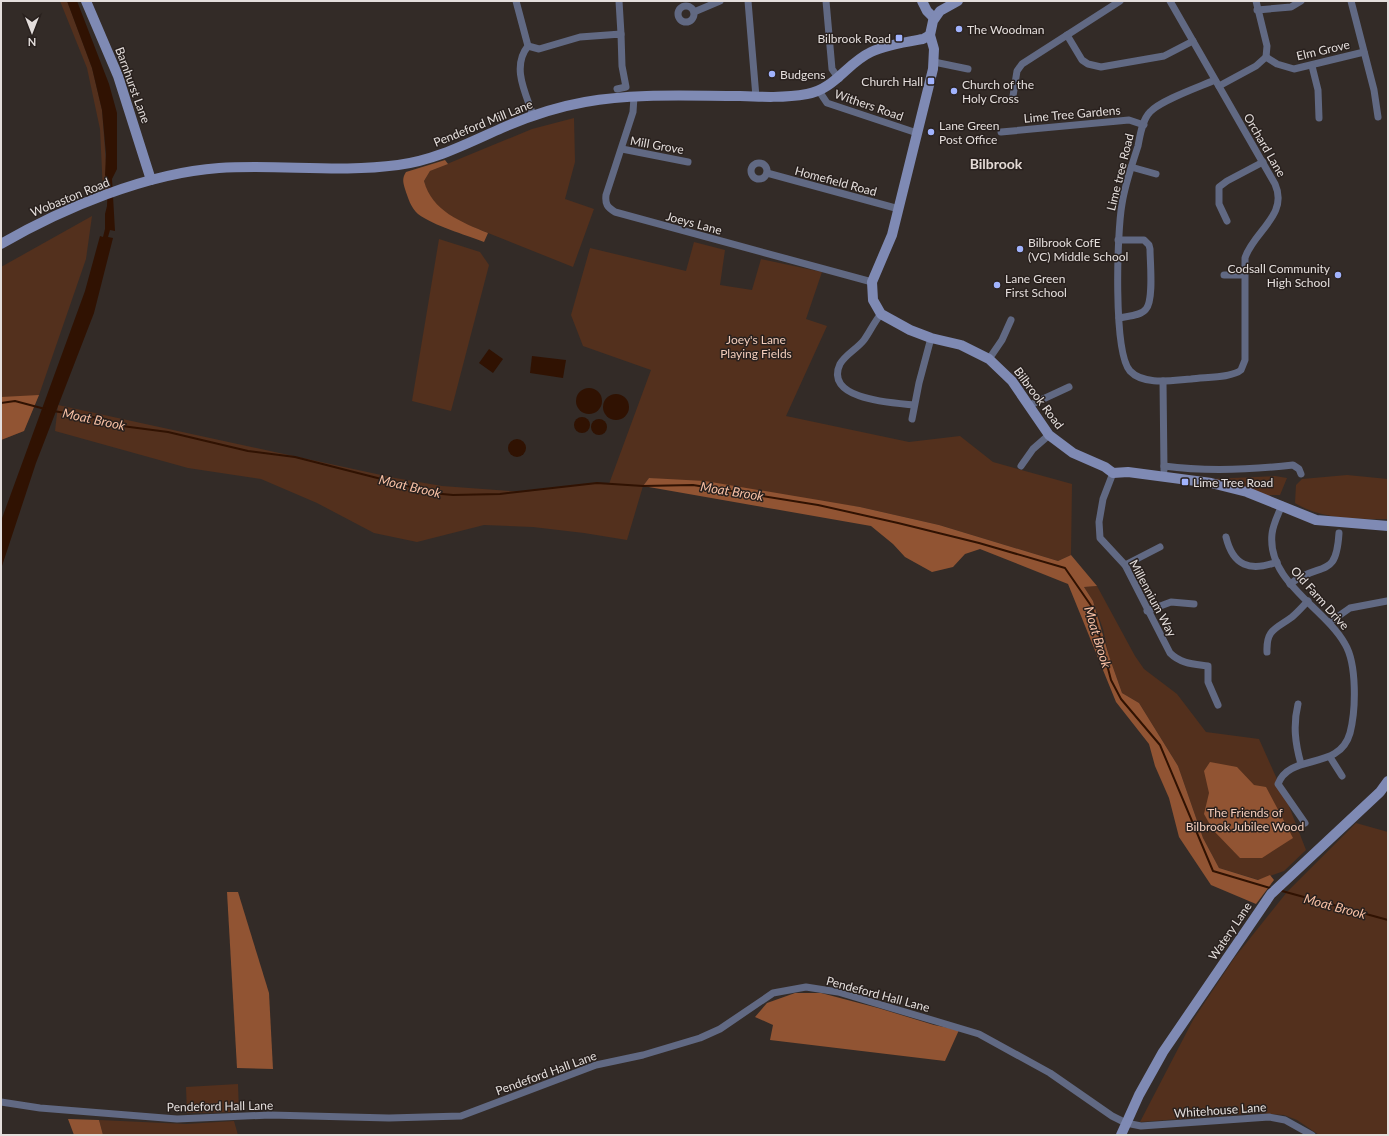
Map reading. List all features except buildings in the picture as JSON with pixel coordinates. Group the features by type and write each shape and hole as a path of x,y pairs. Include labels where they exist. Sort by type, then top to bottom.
{"street":[{"name":"Barnhurst Lane","path":"86,1 118,76 151,180"},
{"path":"516,1 528,46 523,55 520,75 533,115"},
{"path":"617,89 630,86 622,66 618,1"},
{"path":"694,12 720,1"},
{"path":"748,1 756,96"},
{"path":"826,1 832,69 839,79"},
{"path":"922,1 927,12 934,18"},
{"path":"914,405 880,402 847,391 840,382 838,376 840,365 865,339 880,314 873,300 872,282 890,242 934,62 934,49 930,35 934,18 940,11 958,1"},
{"path":"1013,96 1019,67 1120,1"},
{"name":"Orchard Lane","path":"1163,381 1233,374 1241,370 1244,360 1244,275 1247,252 1256,238 1273,218 1278,204 1277,187 1170,1"},
{"path":"1256,1 1267,46 1266,57"},
{"path":"1257,10 1291,7 1301,1"},
{"path":"1351,1 1374,90 1378,117"},
{"path":"528,46 539,49 580,37 621,34"},
{"name":"Pendeford Mill Lane","path":"151,180 182,173 222,168 341,168 379,167 408,164 448,153 533,115 583,102 634,96 801,95 819,91 839,79 872,51 923,39 930,35"},
{"path":"1068,35 1082,60 1088,64 1102,67 1164,56 1193,41"},
{"name":"Elm Grove","path":"1266,57 1288,68 1312,66 1364,52"},
{"name":"Lime tree Road","path":"1163,381 1141,378 1136,376 1128,368 1122,346 1119,318 1118,240 1122,203 1144,125 1150,112 1167,102 1256,66 1266,57"},
{"path":"934,62 968,68"},
{"path":"1312,66 1318,90 1319,118"},
{"name":"Withers Road","path":"819,91 827,103 917,133"},
{"name":"Joeys Lane","path":"634,96 633,112 606,195 606,205 615,212 872,282"},
{"name":"Lime Tree Gardens","path":"1001,132 1129,120 1144,125"},
{"name":"Mill Grove","path":"622,149 688,162"},
{"path":"1228,221 1219,204 1219,187 1226,181 1263,162"},
{"path":"1131,167 1156,174"},
{"name":"Homefield Road","path":"767,173 899,209"},
{"name":"Wobaston Road","path":"1,244 43,221 100,198 151,180"},
{"path":"1118,240 1144,240 1147,242 1150,250 1150,301 1146,310 1137,315 1119,318"},
{"path":"1224,275 1244,275"},
{"name":"Bilbrook Road","path":"880,314 899,325 931,338 961,345 989,359 1012,381 1049,435 1073,453 1105,467 1113,473"},
{"path":"989,359 1002,340 1011,320"},
{"path":"912,419 914,405 931,338"},
{"path":"1163,381 1163,477"},
{"path":"1028,406 1069,387"},
{"path":"1021,466 1034,449 1049,435"},
{"path":"1164,466 1235,471 1293,465 1299,469 1301,474"},
{"path":"1113,473 1128,472 1202,481 1248,492 1316,520 1388,526"},
{"name":"Millennium Way","path":"1113,473 1103,498 1099,531 1104,543 1125,565 1166,647 1174,657 1186,663 1208,666 1208,682 1218,706"},
{"name":"Old Farm Drive","path":"1282,505 1272,533 1272,546 1277,562 1290,584 1330,622 1346,644 1353,664 1354,675 1349,735 1344,744 1330,757"},
{"path":"1290,584 1306,573 1329,567 1333,564 1338,551 1339,533"},
{"path":"1226,537 1232,555 1246,566 1257,567 1277,562"},
{"path":"1125,565 1160,547"},
{"path":"1266,652 1267,641 1272,630 1293,616 1308,601"},
{"path":"1330,622 1350,608 1387,601"},
{"path":"1147,611 1171,602 1194,604"},
{"path":"1298,704 1295,722 1295,737 1301,764"},
{"path":"1305,823 1278,784 1281,776 1291,768 1301,764 1330,757 1342,776"},
{"name":"Watery Lane","path":"1121,1135 1163,1052 1271,894 1380,792 1388,780"},
{"name":"Pendeford Hall Lane","path":"1,1102 40,1108 177,1119 270,1115 389,1118 461,1116 596,1065 642,1055 700,1038 720,1029 773,993 806,987 838,992 979,1034 1050,1073 1112,1116 1126,1123"},
{"name":"Whitehouse Lane","path":"1126,1123 1140,1126 1269,1117 1286,1120 1312,1135"}],"green space":[{"path":"60,1 67,1 69,6 92,68 102,110 108,190 103,192 100,129 87,68"},
{"path":"574,118 575,162 565,199 594,209 573,267 458,221 440,209 427,194 424,181 430,171 532,129"},
{"path":"445,160 448,164 430,171 424,181 428,191 441,208 449,214 458,220 488,233 484,242 441,226 425,218 413,209 410,203 403,182 406,172"},
{"path":"92,216 86,259 39,395 24,431 1,440 1,267"},
{"path":"439,239 480,252 489,265 451,411 412,401"},
{"name":"Joey's Lane Playing Fields","path":"694,242 725,250 720,285 752,290 761,259 822,272 806,319 827,326 786,416 909,442 960,436 993,462 1072,484 1071,555 1058,561 939,525 860,507 649,478 643,486 627,540 533,527 484,525 417,542 374,533 317,503 261,479 188,468 55,431 58,405 395,478 442,486 522,492 597,483 609,484 651,370 583,346 571,315 590,248 686,271"},
{"path":"39,395 24,431 1,440 1,397"},
{"path":"1347,475 1388,479 1388,519 1328,516 1306,509 1295,503 1296,485 1302,479"},
{"path":"1275,476 1287,478 1280,495 1270,495 1269,497 1210,479"},
{"path":"649,478 705,481 860,507 939,525 1058,561 1071,555 1097,586 1084,587 1093,601 1109,656 1122,693 1139,703 1178,766 1203,838 1219,868 1258,880 1270,875 1274,880 1256,904 1211,885 1179,837 1169,798 1155,766 1149,744 1116,702 1068,584 980,549 965,554 953,567 932,572 905,557 893,544 871,526 643,486"},
{"name":"The Friends of Bilbrook Jubilee Wood","path":"1097,586 1135,656 1144,669 1177,694 1206,732 1259,739 1289,806 1306,850 1284,871 1259,880 1219,868 1203,838 1178,766 1139,703 1122,693 1109,656 1103,629 1093,601 1084,587"},
{"path":"1210,762 1237,767 1254,785 1266,787 1293,838 1262,858 1240,858 1213,830 1204,814 1209,793 1204,771"},
{"path":"1356,823 1388,832 1388,1135 1319,1135 1297,1120 1284,1115 1258,1113 1140,1122 1193,1020 1235,957 1287,892"},
{"path":"227,892 238,892 269,993 273,1069 237,1068"},
{"path":"795,993 821,993 934,1025 959,1030 945,1061 770,1040 773,1025 755,1017 767,1003"},
{"path":"238,1084 239,1112 187,1113 186,1087"},
{"path":"68,1119 99,1120 103,1135 74,1135"},
{"path":"99,1120 186,1124 234,1121 238,1135 103,1135"}],"shaded area":[{"path":"67,1 77,1 109,84 117,113 117,169 112,179 115,231 110,230 108,237 113,238 94,313 36,463 1,569 1,521 85,291 100,236 103,237 105,229 108,182 105,175 106,154 102,110 92,68"},
{"path":"489,349 503,359 493,373 479,363"},
{"path":"532,356 566,360 563,378 530,373"},
{"path":"589,388 598,392 602,401 598,410 589,414 580,410 576,401 580,392"},
{"path":"616,394 625,398 629,407 625,416 616,420 607,416 603,407 607,398"},
{"path":"582,417 589,422 590,425 585,432 582,433 575,428 574,425 579,418"},
{"path":"599,419 606,424 607,427 602,434 599,435 592,430 591,427 596,420"},
{"path":"517,439 523,442 526,448 523,454 517,457 511,454 508,448 511,442"}],"waterway":[{"name":"Moat Brook","path":"1,403 15,401 45,409"},
{"name":"Moat Brook","path":"53,411 105,419 122,426 168,432 248,451 295,457 431,493 453,495 500,494 597,483 643,486 693,485 818,505 979,543 1065,568 1092,607 1111,680 1121,699 1160,745 1213,871 1270,888"},
{"name":"Moat Brook","path":"1282,891 1388,920"}],"place":[{"name":"The Woodman","path":"959,29"},
{"name":"Bilbrook Road","path":"899,38"},
{"name":"Budgens","path":"772,74"},
{"name":"Church Hall","path":"931,81"},
{"name":"Church of the Holy Cross","path":"954,91"},
{"name":"Lane Green Post Office","path":"931,132"},
{"name":"Bilbrook CofE (VC) Middle School","path":"1020,249"},
{"name":"Codsall Community High School","path":"1338,275"},
{"name":"Lane Green First School","path":"997,285"},
{"name":"Lime Tree Road","path":"1185,482"}],"district":[{"name":"Bilbrook","path":"996,163"}]}
